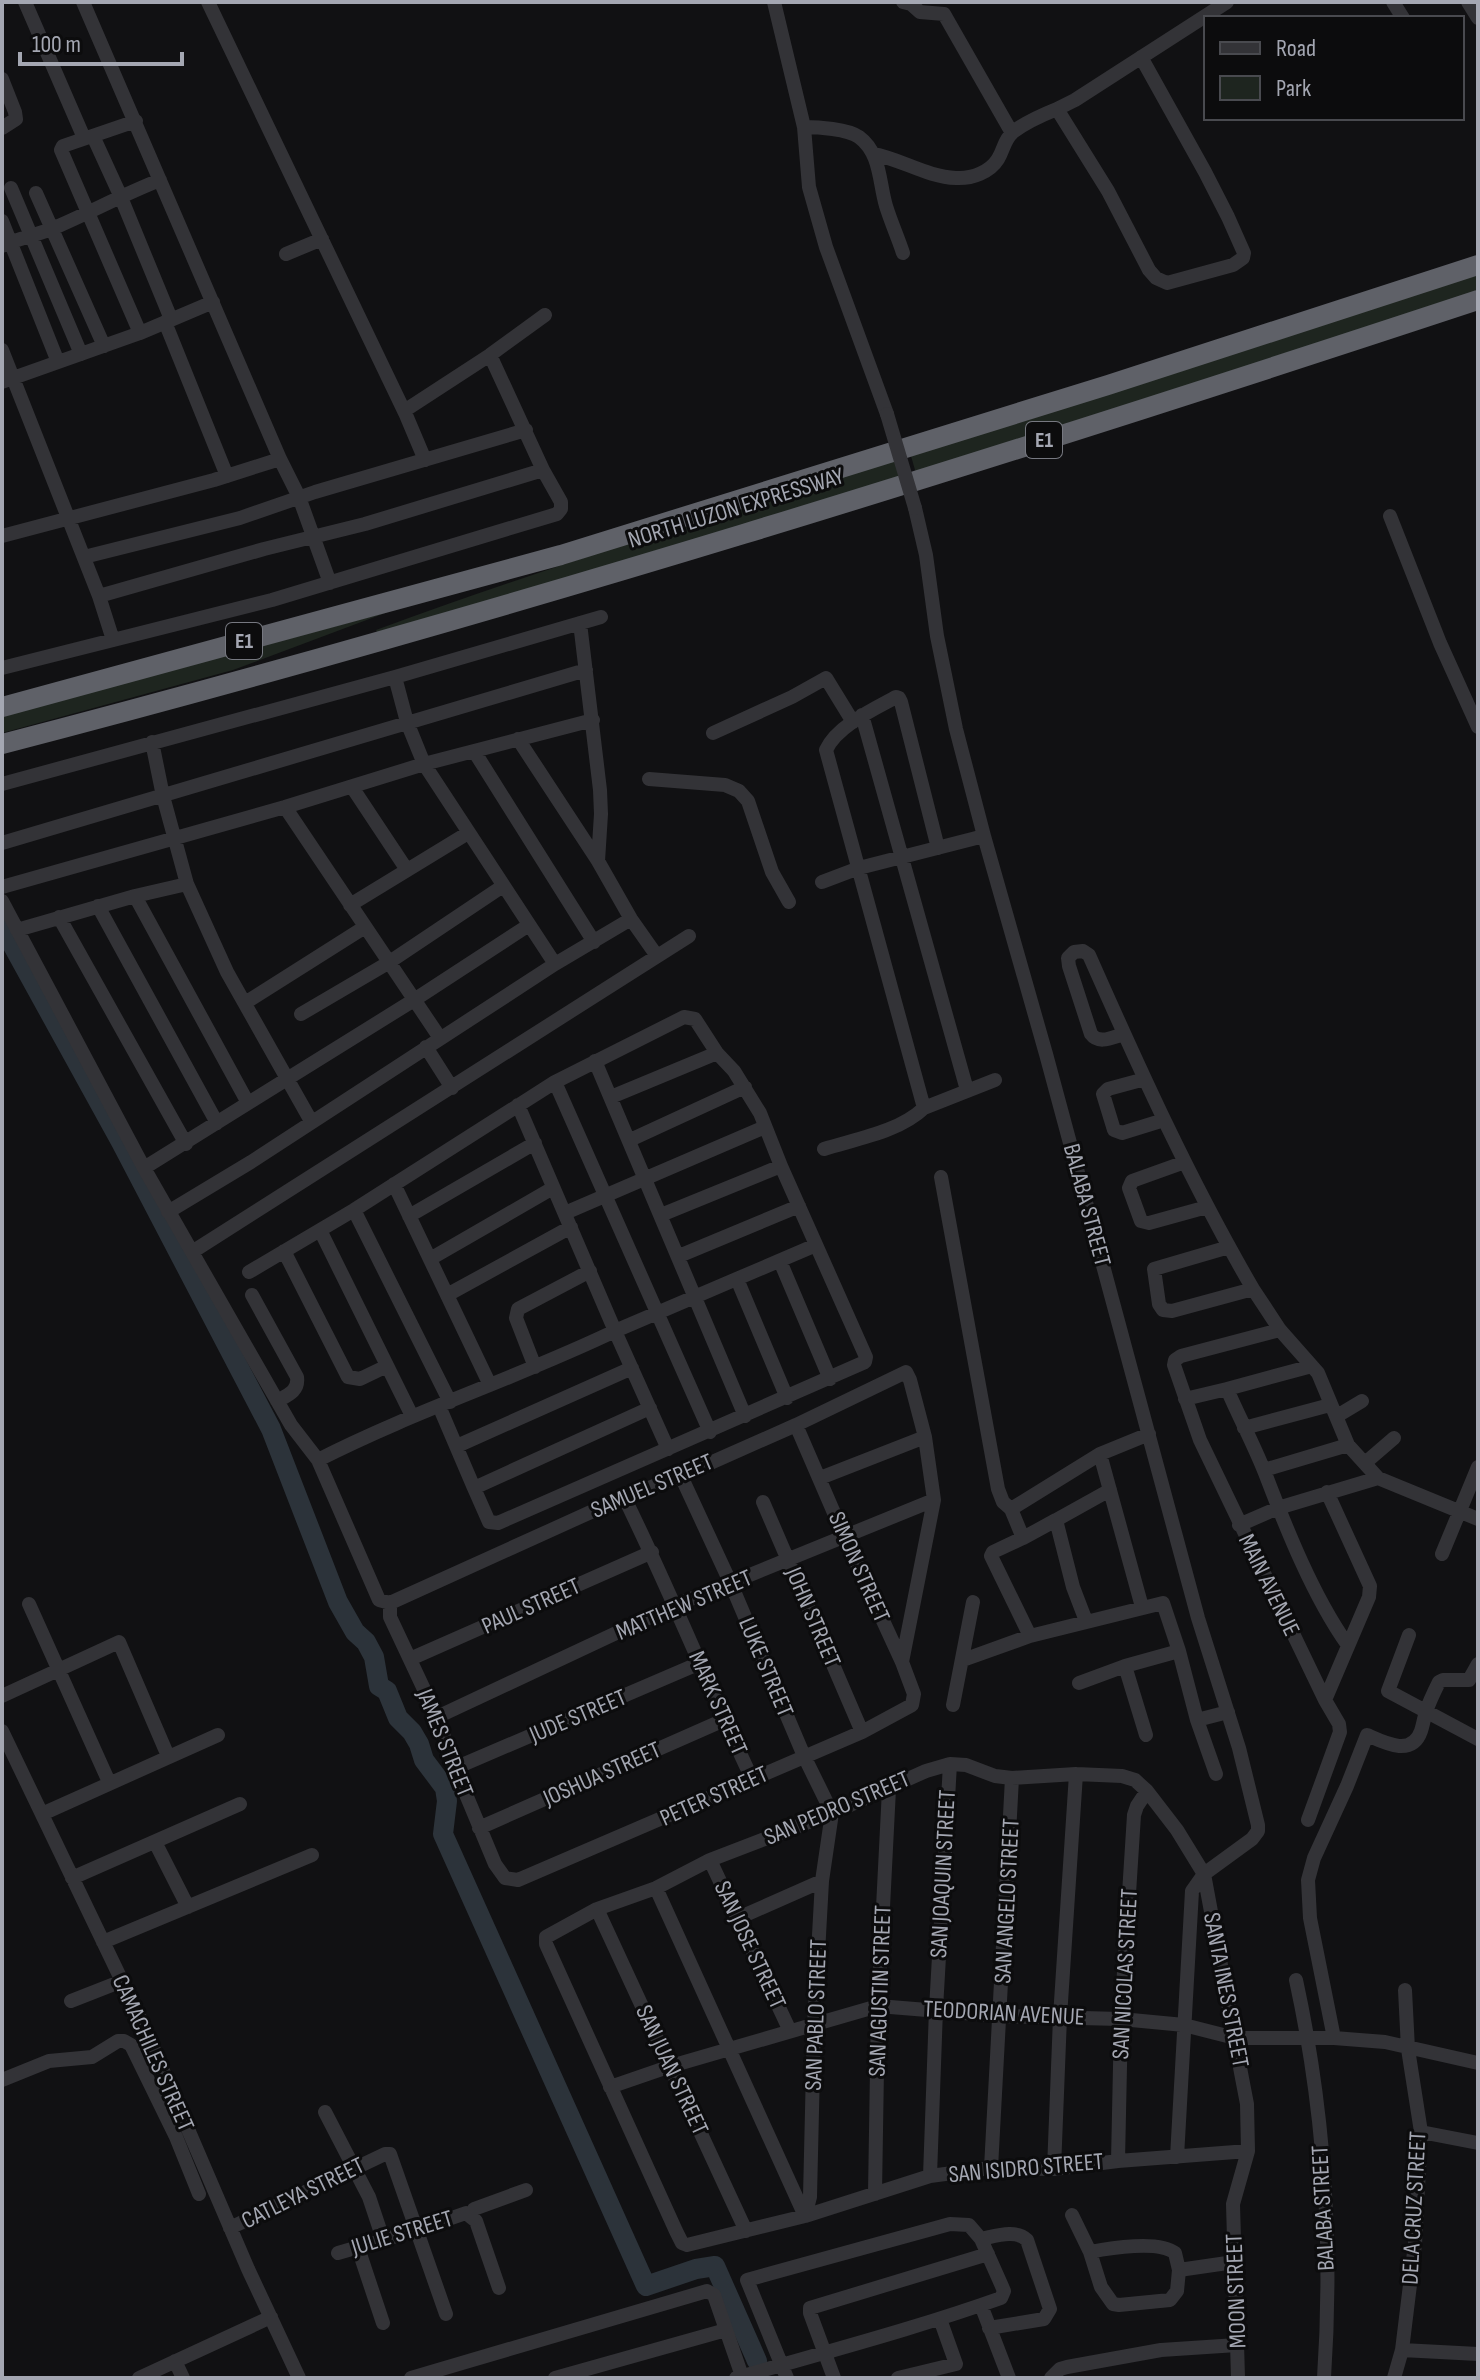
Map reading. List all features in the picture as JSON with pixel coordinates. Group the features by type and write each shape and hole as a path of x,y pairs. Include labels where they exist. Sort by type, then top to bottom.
{"highway":[{"name":"NORTH LUZON EXPRESSWAY","path":"2,707 561,555 1123,381 1478,265"},
{"name":"NORTH LUZON EXPRESSWAY","path":"2,744 470,616 1108,421 1478,300"},
{"name":"E1","path":"2,699 46,696"}],"street":[{"path":"25,2 120,195 227,476"},
{"path":"83,2 299,497 330,583"},
{"path":"208,2 425,460"},
{"name":"BALABA STREET","path":"774,2 804,127 809,187 826,247 887,414 915,508 956,729 1198,1618 1256,1813 1258,1831 1243,1847 1204,1874"},
{"path":"1205,16 1227,2"},
{"path":"1468,2 1478,18"},
{"path":"909,3 920,12 944,14 949,20 1012,133"},
{"path":"873,154 955,179 987,172 1012,133 1075,100 1204,17"},
{"path":"1057,109 1108,191 1156,278 1167,283 1239,262 1244,253 1228,217 1141,57"},
{"path":"2,79 16,119 2,128"},
{"path":"136,121 63,146 62,154 140,333"},
{"path":"804,127 826,128 859,136 873,154 880,172 885,203 903,253"},
{"path":"6,244 52,229 120,195 160,180"},
{"path":"11,188 81,354"},
{"path":"36,193 104,346"},
{"path":"2,221 6,244 58,362"},
{"path":"286,254 322,239"},
{"path":"7,380 140,333 213,302"},
{"path":"404,411 545,315"},
{"path":"2,350 7,380 84,557 113,640"},
{"path":"2,668 330,583 557,514 561,502 490,355"},
{"path":"84,557 227,522 299,497 526,430"},
{"path":"2,536 280,459"},
{"path":"99,596 264,549 314,538 543,470"},
{"path":"1390,516 1440,643 1478,727"},
{"path":"2,784 395,677 601,617"},
{"path":"580,623 601,814 598,861"},
{"path":"2,843 586,670"},
{"path":"395,677 407,722 424,764 555,964"},
{"path":"713,733 826,678 857,719 902,858 967,1090"},
{"path":"924,1108 826,750 857,719 899,698 938,848"},
{"path":"2,887 424,764 593,720"},
{"path":"518,739 657,956"},
{"path":"152,742 187,884 207,931 311,1121"},
{"path":"474,751 594,942"},
{"path":"649,779 725,785 739,791 748,801 772,872 789,902"},
{"path":"352,787 407,870"},
{"path":"285,807 440,1038"},
{"path":"350,905 468,833"},
{"path":"822,882 859,868 984,836"},
{"path":"17,930 187,884"},
{"path":"301,1014 388,963 503,886"},
{"path":"135,896 248,1103"},
{"path":"2,901 168,1212 277,1401 318,1460 379,1600 393,1601"},
{"path":"98,906 217,1123"},
{"path":"59,917 186,1144"},
{"path":"168,1212 251,1162 555,964 631,919"},
{"path":"144,1168 529,925"},
{"path":"245,1003 365,927"},
{"path":"192,1252 689,936"},
{"path":"1124,1034 1101,1040 1091,1034 1069,966 1068,958 1074,952 1083,951 1089,955 1207,1207 1253,1289 1280,1330 1312,1366 1324,1386 1348,1445 1378,1478 1478,1519"},
{"path":"249,1272 354,1210 555,1082 684,1017 690,1017 695,1019 717,1053 734,1071 760,1113 866,1357 865,1362 498,1523 489,1522 457,1446 444,1404 354,1210"},
{"path":"426,1047 452,1088"},
{"path":"611,1097 717,1053"},
{"path":"595,1061 745,1416"},
{"path":"1145,1079 1103,1094 1114,1130 1122,1133 1164,1120"},
{"path":"824,1149 898,1124 924,1108 995,1080"},
{"path":"555,1082 710,1432"},
{"path":"630,1140 745,1087"},
{"path":"518,1105 668,1449"},
{"path":"447,1295 607,1196 765,1127"},
{"path":"409,1216 535,1143"},
{"path":"1185,1162 1132,1181 1129,1188 1141,1221 1149,1223 1207,1207"},
{"path":"661,1215 781,1166"},
{"path":"941,1177 998,1489 1003,1502 1011,1509 1023,1538"},
{"path":"394,1184 490,1385"},
{"path":"430,1259 553,1188"},
{"path":"679,1256 799,1206"},
{"path":"320,1230 412,1416"},
{"path":"318,1460 412,1416 535,1367 816,1245"},
{"path":"1229,1247 1158,1267 1153,1273 1159,1304 1166,1311 1253,1289"},
{"path":"284,1251 348,1377 360,1379 387,1366"},
{"path":"780,1261 830,1379"},
{"path":"535,1367 516,1318 518,1309 590,1271"},
{"path":"737,1279 787,1398"},
{"path":"252,1295 297,1377 296,1388 277,1401"},
{"name":"MAIN AVENUE","path":"1280,1330 1177,1357 1174,1365 1200,1440 1239,1525 1339,1724 1340,1732 1308,1820"},
{"path":"1185,1399 1312,1366"},
{"path":"457,1446 632,1368"},
{"name":"SAMUEL STREET","path":"393,1601 624,1497 681,1476 796,1425 906,1372 925,1437"},
{"path":"1227,1389 1313,1584 1347,1644"},
{"path":"1244,1428 1334,1411 1362,1401"},
{"path":"474,1488 650,1408"},
{"name":"SIMON STREET","path":"796,1425 902,1662 914,1694 909,1708"},
{"path":"1011,1509 1100,1454 1149,1434"},
{"path":"820,1478 925,1437 934,1500 902,1662"},
{"path":"1365,1463 1394,1438"},
{"path":"1264,1470 1348,1445"},
{"path":"1100,1454 1142,1607"},
{"path":"1442,1554 1478,1467"},
{"name":"LUKE STREET","path":"681,1476 832,1813"},
{"path":"1239,1525 1278,1508 1378,1478"},
{"path":"1030,1636 991,1556 993,1552 1110,1490"},
{"path":"1325,1700 1369,1597 1370,1586 1327,1492"},
{"name":"MARK STREET","path":"624,1497 652,1552 752,1779"},
{"name":"MATTHEW STREET","path":"437,1717 676,1605 934,1500"},
{"name":"JOHN STREET","path":"763,1502 862,1732"},
{"path":"1056,1520 1073,1587 1086,1621"},
{"name":"PAUL STREET","path":"410,1659 652,1552"},
{"name":"JAMES STREET","path":"393,1601 390,1617 437,1717 479,1828 499,1871 505,1878 518,1880"},
{"path":"953,1705 973,1602"},
{"path":"963,1660 1030,1636 1142,1607 1160,1603 1165,1605 1197,1720 1216,1774"},
{"path":"29,1604 109,1782"},
{"path":"1409,1635 1388,1691 1478,1739"},
{"path":"2,1696 119,1642 168,1756"},
{"path":"1079,1683 1179,1651"},
{"name":"JUDE STREET","path":"455,1768 700,1663"},
{"path":"1334,2038 1310,1918 1310,1869 1367,1735 1406,1747 1414,1744 1439,1682 1469,1680 1478,1664"},
{"path":"1125,1666 1146,1735"},
{"name":"PETER STREET","path":"518,1880 862,1732 909,1708"},
{"path":"1197,1720 1228,1712"},
{"name":"JOSHUA STREET","path":"479,1828 724,1720"},
{"name":"CAMACHILES STREET","path":"2,1731 145,2029 230,2228 299,2378"},
{"path":"42,1814 218,1735"},
{"path":"950,1764 966,1765 995,1776 1012,1778 1076,1774 1122,1776 1135,1780 1147,1791"},
{"name":"SAN PEDRO STREET","path":"610,2087 546,1944 546,1937 597,1909 656,1888 710,1860 832,1813 926,1771 950,1764"},
{"name":"SAN JOAQUIN STREET","path":"930,2176 950,1764"},
{"path":"1054,2169 1060,2017 1076,1774"},
{"name":"SAN ANGELO STREET","path":"991,2168 1012,1778"},
{"name":"SAN AGUSTIN STREET","path":"875,2194 878,2006 889,1789"},
{"name":"SANTA INES STREET","path":"1147,1791 1177,1830 1204,1874 1247,2104 1248,2151 1233,2204"},
{"name":"SAN NICOLAS STREET","path":"1118,2161 1121,2019 1134,1815 1147,1791"},
{"path":"72,1878 240,1804"},
{"name":"SAN PABLO STREET","path":"805,2216 810,2197 814,2025 822,1881 832,1813"},
{"path":"155,1842 188,1907"},
{"path":"103,1942 312,1855"},
{"name":"SAN JOSE STREET","path":"710,1860 790,2031"},
{"path":"1177,2157 1192,1891 1204,1874"},
{"path":"736,1919 822,1881"},
{"path":"656,1888 805,2216"},
{"name":"SAN JUAN STREET","path":"597,1909 746,2231"},
{"name":"BALABA STREET","path":"1296,1980 1309,2038 1317,2102 1325,2214 1327,2328 1324,2378"},
{"path":"71,2001 122,1981"},
{"name":"DELA CRUZ STREET","path":"1394,2378 1402,2350 1415,2244 1421,2132 1408,2049 1405,1990"},
{"name":"TEODORIAN AVENUE","path":"610,2087 671,2066 878,2006 1001,2016 1121,2019 1184,2025 1235,2038 1334,2038 1385,2042 1478,2063"},
{"path":"2,2080 49,2061 92,2057 118,2041 131,2045 170,2124 199,2194"},
{"name":"SAN ISIDRO STREET","path":"610,2087 676,2231 682,2243 687,2245 805,2216 930,2176 991,2168 1054,2169 1248,2151"},
{"path":"325,2112 369,2197 383,2239"},
{"path":"1421,2132 1478,2143"},
{"name":"CATLEYA STREET","path":"230,2228 390,2154 417,2230"},
{"name":"JULIE STREET","path":"338,2253 469,2214 474,2209 526,2190"},
{"name":"MOON STREET","path":"1233,2204 1238,2378"},
{"path":"469,2214 476,2221 499,2288"},
{"path":"1072,2215 1090,2252 1101,2287 1113,2304 1170,2300 1177,2291 1179,2270 1175,2253 1167,2248 1090,2252"},
{"path":"411,2378 710,2291 726,2330 739,2377 785,2372 823,2353 1001,2298 1004,2291 981,2239 969,2225 950,2224 747,2280 785,2372"},
{"path":"417,2230 446,2314"},
{"path":"981,2239 1017,2233 1023,2235 1050,2309 1044,2319 989,2328"},
{"path":"358,2248 383,2323"},
{"path":"834,2378 810,2308 988,2254"},
{"path":"1179,2270 1234,2262"},
{"path":"981,2305 1009,2378"},
{"path":"139,2378 271,2317"},
{"path":"898,2378 956,2364 940,2319"},
{"path":"555,2378 726,2330"},
{"path":"1051,2378 1067,2367 1161,2350 1237,2345"},
{"path":"1402,2350 1478,2354"},
{"path":"175,2361 183,2378"}],"green space":[{"path":"1478,273 1478,296 917,477 911,456"},
{"path":"901,458 907,479 379,636 376,630 703,519"},
{"path":"388,612 233,670 2,733 2,716"}],"waterway":[{"path":"2,926 121,1142 271,1429 338,1602 374,1657 379,1686 387,1691 398,1718 412,1732 424,1760 445,1788 447,1801 443,1834 646,2286 696,2269 715,2266 757,2361"}]}
